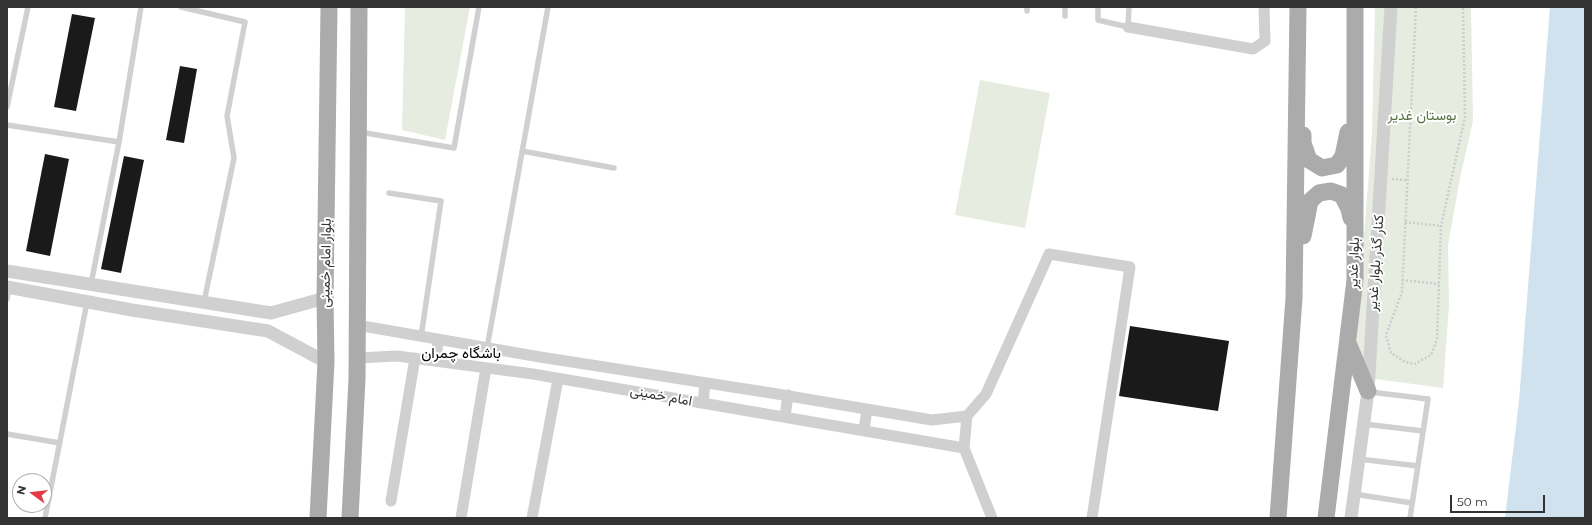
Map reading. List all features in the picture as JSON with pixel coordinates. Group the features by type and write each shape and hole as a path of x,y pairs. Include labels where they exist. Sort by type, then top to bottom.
{"main road":[{"name":"بلوار امام خمینی","path":"318,518 326,362 325,298 329,7"},
{"path":"350,518 357,358 358,7"},
{"path":"1278,518 1294,283 1298,7"},
{"name":"بلوار غدیر","path":"1326,518 1355,280 1354,7"},
{"path":"1298,81 1303,143 1309,160 1322,168 1337,165 1343,156 1355,77"},
{"path":"1294,283 1310,201 1319,193 1331,191 1342,195 1349,209 1353,232 1355,280"},
{"path":"1347,341 1368,392"}],"street":[{"path":"1128,27 1253,49 1265,41 1264,7"},
{"name":"کنار گذر بلوار غدیر","path":"1350,518 1368,392 1391,7"},
{"path":"992,518 964,448 967,416 986,394 1049,254 1130,267 1092,518"},
{"path":"7,272 271,313 325,298"},
{"path":"88,302 91,284"},
{"path":"8,291 200,319 268,331 326,362"},
{"path":"200,319 204,303"},
{"path":"357,326 620,370 788,395 932,420 967,416"},
{"path":"436,361 438,340"},
{"name":"امام خمینی","path":"357,358 398,356 538,375 964,448"},
{"path":"538,375 540,357"},
{"path":"391,500 415,358"},
{"path":"461,518 486,368"},
{"path":"617,389 620,370"},
{"path":"532,518 558,378"},
{"path":"703,403 705,383"},
{"path":"785,417 788,395"},
{"path":"864,430 867,409"}],"lane":[{"path":"7,107 28,7"},
{"path":"91,284 119,142 141,7"},
{"path":"181,7 245,22 227,116 234,158 204,303"},
{"path":"358,132 454,148 479,7"},
{"path":"486,348 548,7"},
{"path":"1065,7 1065,16"},
{"path":"1098,7 1098,20 1128,27 1128,7"},
{"path":"7,125 119,142"},
{"path":"522,151 614,168"},
{"path":"390,193 441,201 421,337"},
{"path":"45,518 88,302"},
{"path":"1368,392 1428,399 1410,518"},
{"path":"1363,424 1423,431"},
{"path":"7,434 60,443"},
{"path":"1359,458 1418,466"},
{"path":"1354,494 1412,503"}],"path":[{"path":"1416,7 1402,292 1386,335 1391,353 1405,362 1415,364 1431,355 1437,340 1441,226 1465,117 1464,7"},
{"path":"1405,222 1441,226"},
{"path":"1402,280 1439,284"}],"green space":[{"path":"405,7 470,7 445,140 402,130"},
{"name":"بوستان غدیر","path":"1375,7 1471,7 1473,121 1460,178 1448,245 1449,304 1443,388 1353,376 1372,133"},
{"path":"980,80 1050,93 1025,228 955,215"}],"water":[{"path":"1550,7 1585,7 1585,518 1505,518 1519,401"}],"building":[{"path":"72,14 95,18 76,111 54,107"},
{"path":"180,66 197,69 184,143 166,140"},
{"path":"45,154 69,159 50,256 26,251"},
{"path":"124,156 144,160 121,273 101,269"},
{"path":"1130,326 1229,341 1218,411 1119,396"}],"district":[{"name":"باشگاه چمران","path":"461,354"}]}
